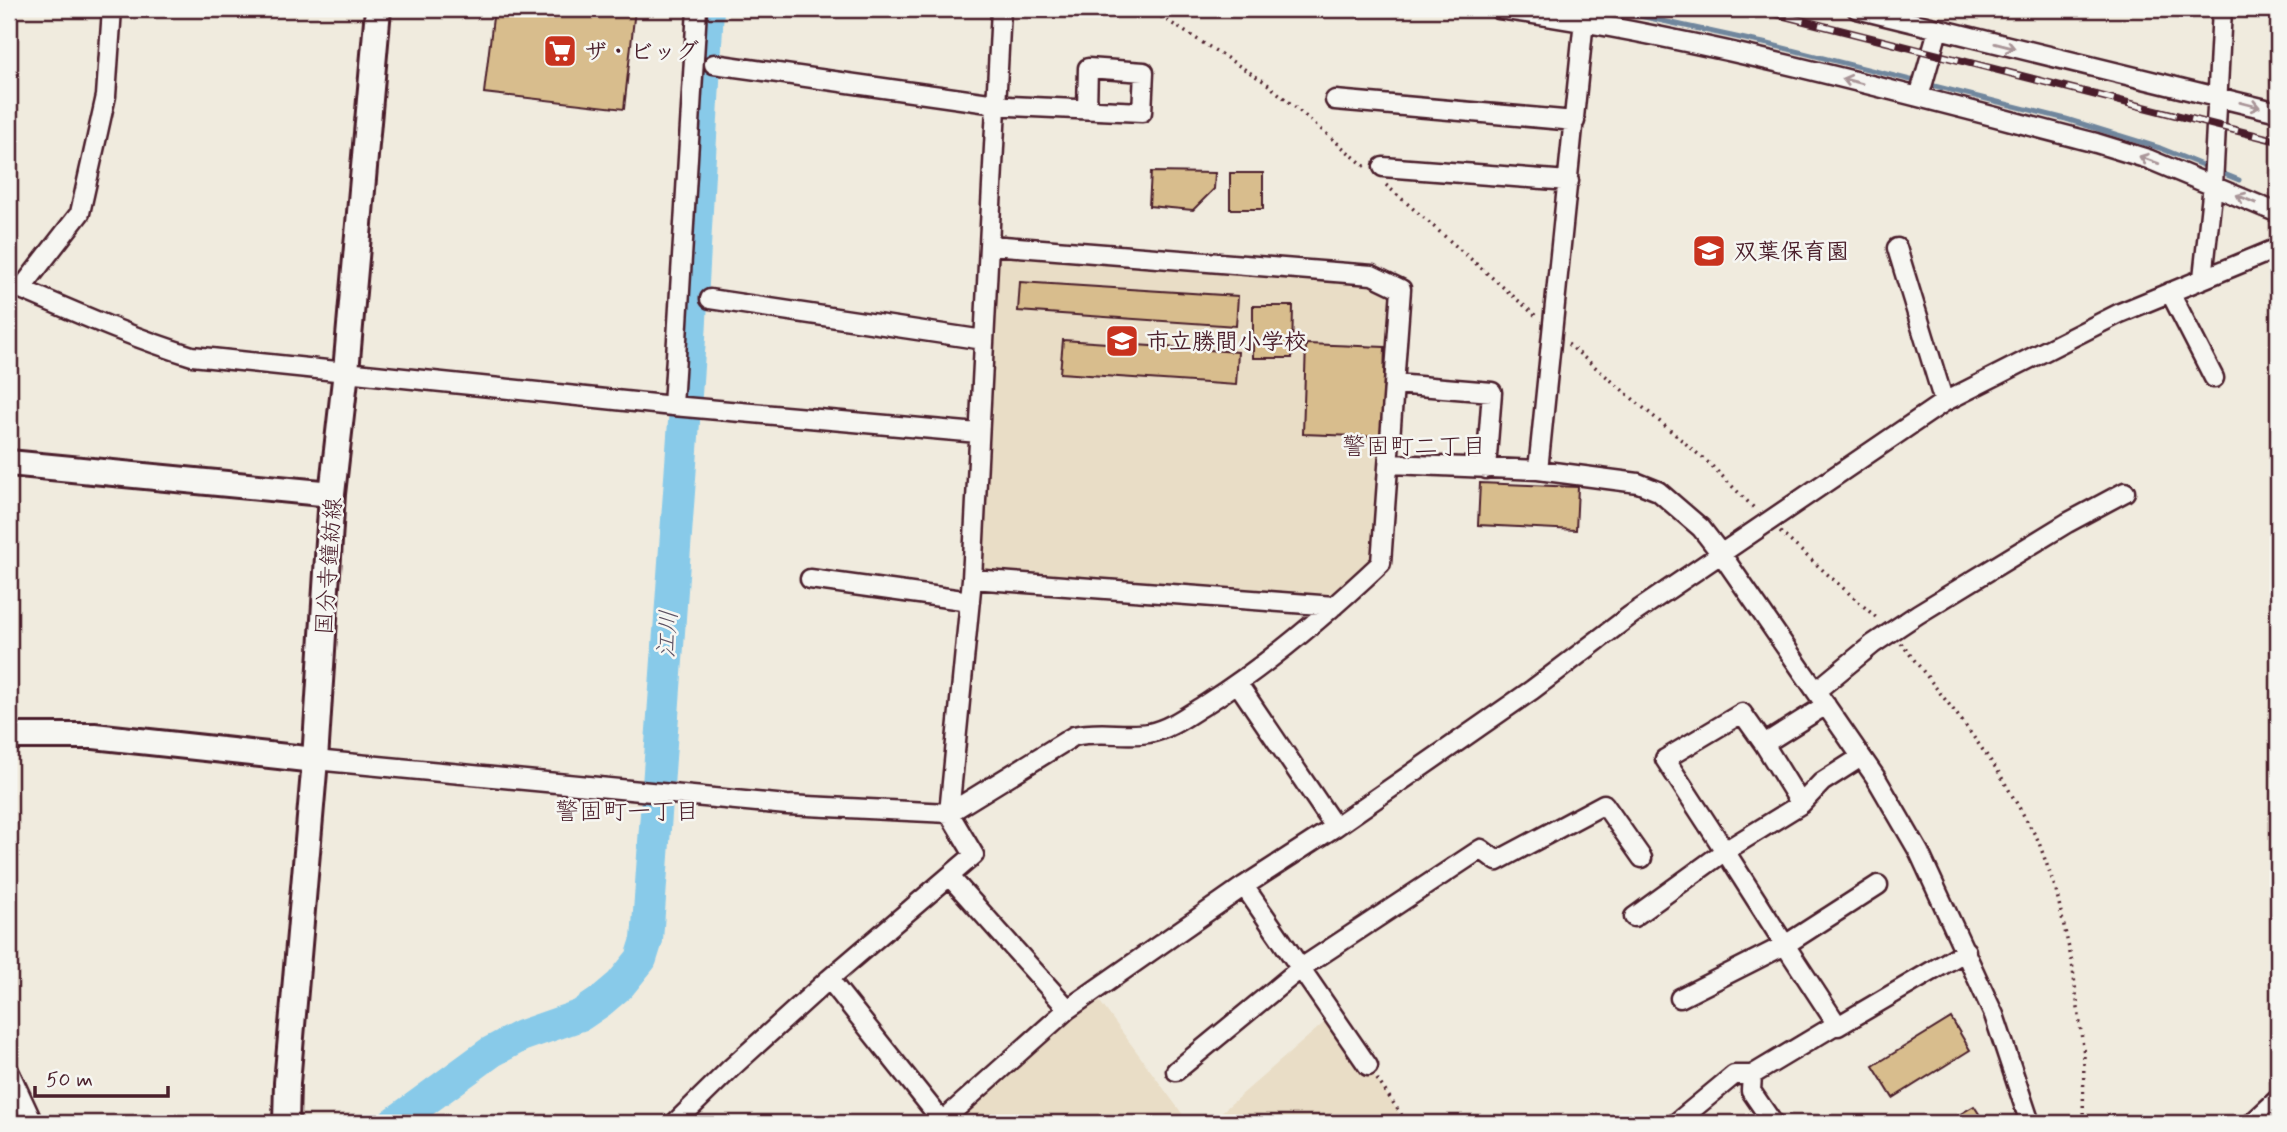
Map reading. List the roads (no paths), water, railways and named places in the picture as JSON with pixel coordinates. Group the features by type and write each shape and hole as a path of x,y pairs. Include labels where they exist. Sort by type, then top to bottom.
{"street":[{"path":"15,287 80,213 106,96 112,9"},
{"name":"国分寺鐘紡線","path":"286,1123 288,1069 315,760 332,494 346,372 378,9"},
{"path":"673,406 697,9"},
{"path":"675,1123 829,979 974,855 949,813 972,579 1001,9"},
{"path":"1499,9 1584,15 1919,97 2135,155 2278,213"},
{"path":"1857,9 2278,112"},
{"path":"2203,278 2213,185 2222,9"},
{"path":"1538,470 1584,15"},
{"path":"1919,97 1938,30"},
{"path":"714,64 1010,106 1087,109"},
{"path":"1335,100 1575,121"},
{"path":"1382,167 1569,181"},
{"path":"9,736 94,736 787,805 949,813 1074,736 1091,732 1148,733 1174,725 1238,684 1334,606 1381,563 1401,289 1373,275 991,245"},
{"path":"1897,248 1944,402"},
{"path":"829,979 941,1122 1068,1009 1532,690 1631,615 1944,402 2085,330 2278,248"},
{"path":"9,273 15,287 94,321 192,356 673,406 978,433"},
{"path":"2170,292 2214,378"},
{"path":"710,299 985,340"},
{"path":"1395,384 1492,392 1486,469"},
{"path":"9,463 332,494"},
{"path":"1390,464 1538,470 1638,483 1658,491 1701,528 1861,757 1919,852 1994,1015 2029,1123"},
{"path":"1765,744 1821,698 1873,644 2067,523 2125,492"},
{"path":"810,579 970,601"},
{"path":"972,579 1334,606"},
{"path":"1238,684 1335,827"},
{"path":"1801,804 1765,744 1742,713 1665,760 1837,1024"},
{"path":"1634,917 1725,851 1801,804 1822,782 1861,757"},
{"path":"1175,1071 1301,968 1481,849 1497,861 1604,804 1642,858"},
{"path":"950,877 1068,1009"},
{"path":"1681,998 1785,945 1878,885"},
{"path":"1244,886 1368,1066"},
{"path":"1676,1123 1734,1075 1752,1075 1966,951"},
{"path":"9,1071 33,1123"},
{"path":"1752,1075 1751,1091 1773,1123"},
{"path":"2252,1123 2278,1099"}],"waterway":[{"name":"江川","path":"394,1123 491,1052 521,1036 581,1015 600,1002 620,985 641,959 647,940 690,338 708,9"},
{"path":"1608,9 1768,44 2066,119 2160,148 2239,180"}],"railway":[{"path":"1757,9 2278,141"}],"place":[{"name":"ザ・ビッグ","path":"560,51"},
{"name":"双葉保育園","path":"1709,251"},
{"name":"市立勝間小学校","path":"1122,341"}],"district":[{"name":"警固町二丁目","path":"1414,446"},
{"name":"警固町一丁目","path":"627,811"}]}
